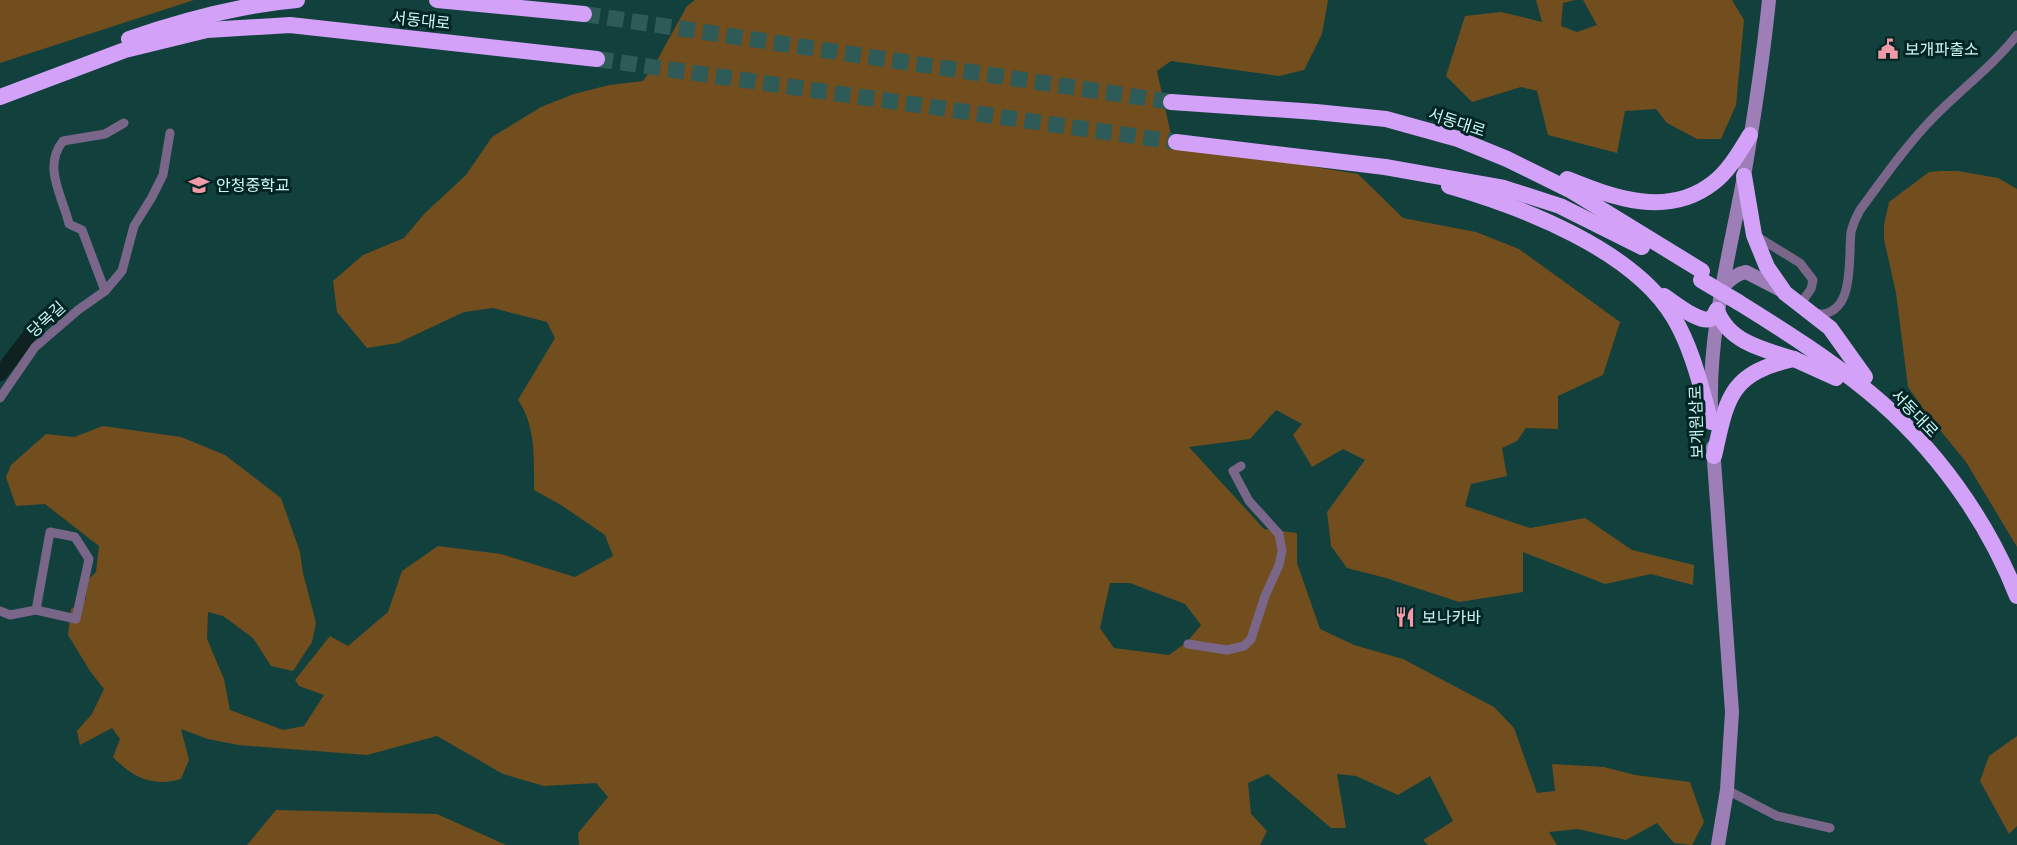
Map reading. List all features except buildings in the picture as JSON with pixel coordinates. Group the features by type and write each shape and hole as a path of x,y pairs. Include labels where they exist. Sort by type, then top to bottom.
{"highway":[{"path":"0,88 179,23 234,8 297,0"},
{"name":"서동대로","path":"437,0 584,14"},
{"name":"서동대로","path":"0,97 125,50 219,29 290,25 597,59"},
{"name":"서동대로","path":"1171,102 1386,119 1458,138 1570,190 1701,276 1827,348 1867,384 1908,415 1954,468 1994,524 2017,566"},
{"path":"1458,138 1516,155 1567,179 1616,198 1639,202 1662,202 1683,199 1714,183 1750,135"},
{"path":"1176,141 1385,166 1504,188 1560,206 1701,276"},
{"path":"1385,166 1465,191 1539,218 1580,237 1700,319 1712,318 1717,310"},
{"path":"1744,176 1754,235 1767,267 1785,292 1830,328 1867,384"},
{"path":"1654,289 1674,318 1688,346 1711,422"},
{"path":"1717,310 1725,326 1742,340 1794,359 1846,384 1867,384"},
{"path":"1714,456 1724,410 1734,389 1763,368 1794,359"},
{"name":"서동대로","path":"1867,384 1960,492 2005,566 2017,596"}],"main road":[{"name":"보개원삼로","path":"1718,845 1727,790 1731,741 1731,685 1711,422 1711,364 1717,310 1744,176 1769,0"},
{"path":"1721,288 1739,273 1746,272 1785,292"}],"street":[{"path":"1754,235 1800,263 1813,280 1805,310 1829,314 1839,307 1849,279 1853,224 1860,210 1919,133 1948,103 1987,69 2017,35"},
{"path":"105,291 82,230 69,224 53,172 58,148 63,141 105,134 124,123"},
{"name":"당목길","path":"0,398 35,347 78,310 105,291 122,271 134,226 163,175 170,134"},
{"path":"1188,644 1227,650 1244,646 1251,639 1265,596 1279,565 1282,551 1279,534 1249,501 1233,471 1241,466"},
{"path":"0,611 10,615 36,610 76,619 89,559 75,537 50,532 36,610"},
{"path":"1727,790 1777,816 1830,828"}],"shaded area":[{"path":"0,0 194,0 0,63"},
{"path":"695,0 1328,0 1322,34 1304,70 1279,76 1171,61 1157,71 1173,144 1358,174 1403,218 1476,232 1519,249 1620,322 1603,375 1558,396 1558,429 1526,428 1517,441 1502,448 1507,476 1471,484 1465,506 1530,528 1585,518 1632,550 1694,565 1693,585 1651,574 1605,584 1523,552 1523,592 1459,602 1347,568 1331,546 1327,512 1365,460 1343,449 1312,467 1293,435 1302,424 1276,410 1250,439 1189,447 1264,529 1297,533 1297,563 1320,629 1354,645 1403,659 1494,707 1514,728 1537,793 1555,791 1552,764 1604,767 1635,775 1690,782 1704,822 1692,845 1674,843 1657,823 1626,840 1578,829 1549,832 1557,845 1428,845 1423,840 1453,821 1430,776 1398,795 1356,776 1337,774 1346,828 1331,828 1268,774 1248,783 1251,814 1267,831 1260,845 579,845 578,833 608,797 596,783 544,786 503,774 437,736 367,755 238,745 208,739 181,729 189,760 181,779 161,782 136,775 113,757 120,739 112,728 80,745 77,731 92,714 104,689 68,635 71,609 86,599 86,582 96,572 99,546 45,504 16,506 6,477 11,465 46,434 74,437 103,426 181,437 225,455 281,498 300,552 316,623 312,642 293,671 271,666 253,638 223,616 208,612 207,639 224,679 230,710 283,730 304,726 324,695 299,686 295,680 330,636 348,646 388,612 402,571 438,546 501,554 575,577 613,556 605,535 534,490 534,455 531,432 518,400 555,338 547,322 493,308 464,312 398,343 367,348 337,312 333,281 363,255 404,238 425,213 466,175 492,137 541,107 574,94 609,85 643,81 687,6","holes":["1110,583 1130,583 1185,604 1201,625 1187,642 1169,655 1114,648 1100,628"]},
{"path":"1536,0 1575,0 1563,3 1561,26 1577,32 1597,25 1583,0 1732,0 1744,20 1736,105 1721,139 1697,139 1667,123 1656,109 1625,111 1617,153 1548,135 1537,91 1521,87 1472,102 1446,76 1465,16 1501,12 1542,22"},
{"path":"1958,171 1998,178 2017,189 2017,547 1966,462 1908,387 1896,293 1884,239 1884,225 1889,202 1929,172"},
{"path":"2017,736 2017,826 2009,834 1980,781 1989,756"},
{"path":"276,810 437,814 506,845 247,845"}],"waterway":[{"path":"0,374 30,335"}],"tunnel":[{"path":"584,14 1171,102"},
{"path":"597,59 1176,142"}],"place":[{"name":"보개파출소","path":"1888,49"},
{"name":"안청중학교","path":"199,185"},
{"name":"보나카바","path":"1405,617"}]}
